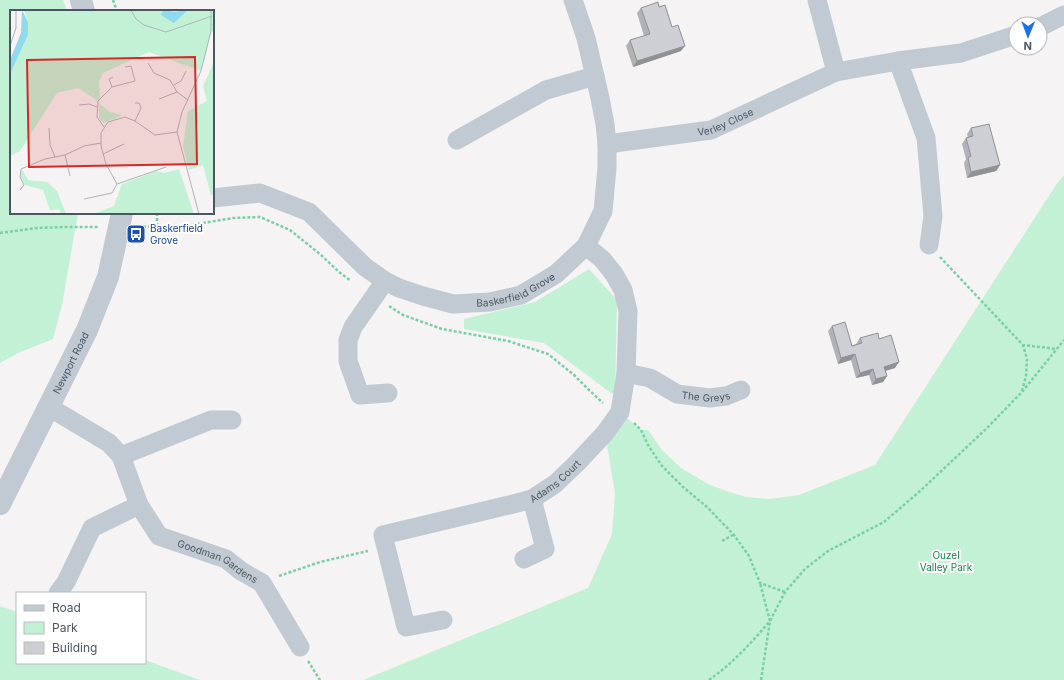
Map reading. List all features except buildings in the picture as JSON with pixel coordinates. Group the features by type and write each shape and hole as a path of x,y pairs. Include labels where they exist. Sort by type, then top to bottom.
{"street":[{"path":"81,0 84,10"},
{"name":"Baskerfield Grove","path":"214,198 260,193 308,212 364,267 399,288 423,296 453,304 490,302 521,295 556,274 586,246 603,211 607,168 607,144 604,118 586,38 573,0"},
{"path":"817,0 836,72"},
{"path":"1048,23 1064,15"},
{"name":"Verley Close","path":"607,144 711,130 836,72 898,61 961,53 1008,38"},
{"path":"898,61 926,138 933,216 929,245"},
{"path":"457,140 546,90 595,76"},
{"name":"Newport Road","path":"0,504 87,330 108,277 120,220"},
{"name":"Adams Court","path":"386,547 383,535 532,499 556,484 605,433 620,412 626,373 628,311 622,290 614,274 602,259 586,246"},
{"path":"386,281 352,326 348,340 348,361 360,395 388,392"},
{"name":"The Greys","path":"626,373 650,378 677,394 710,398 726,396 741,390"},
{"name":"Goodman Gardens","path":"49,407 109,443 121,456 139,505 159,536 226,559 240,571 262,583 300,647"},
{"path":"121,456 211,420 232,420"},
{"path":"524,559 545,549 532,499"},
{"path":"59,592 66,582 92,528 139,505"},
{"path":"386,547 406,627 443,620"}],"path":[{"path":"113,0 117,10"},
{"path":"157,214 157,226"},
{"path":"0,233 120,220"},
{"path":"929,245 1023,345 1027,359 1026,376 1022,392"},
{"path":"709,680 719,673 770,622 785,592 805,569 828,551 884,522 919,492 986,429 1022,392 1064,340"},
{"path":"1023,345 1058,349"},
{"path":"620,412 641,430 648,445 662,466 683,488 707,507 734,535 749,556 760,583 770,622 761,680"},
{"path":"722,542 734,535"},
{"path":"262,583 320,562 386,547"},
{"path":"760,583 785,592"}],"green space":[{"path":"0,0 63,0 67,10 10,10 10,214 78,214 62,305 53,339 18,353 0,363"},
{"name":"Ouzel Valley Park","path":"1064,175 1064,680 363,680 588,588 612,534 615,493 605,433 620,412 641,430 648,430 662,450 681,468 708,484 746,497 770,499 799,495 875,465 1056,185"},
{"path":"589,269 617,300 615,396 544,343 464,329 464,319 535,302"},
{"path":"0,606 16,612 16,664 146,664 146,660 200,680 0,680"}],"place":[{"name":"Baskerfield Grove","path":"136,234"}]}
